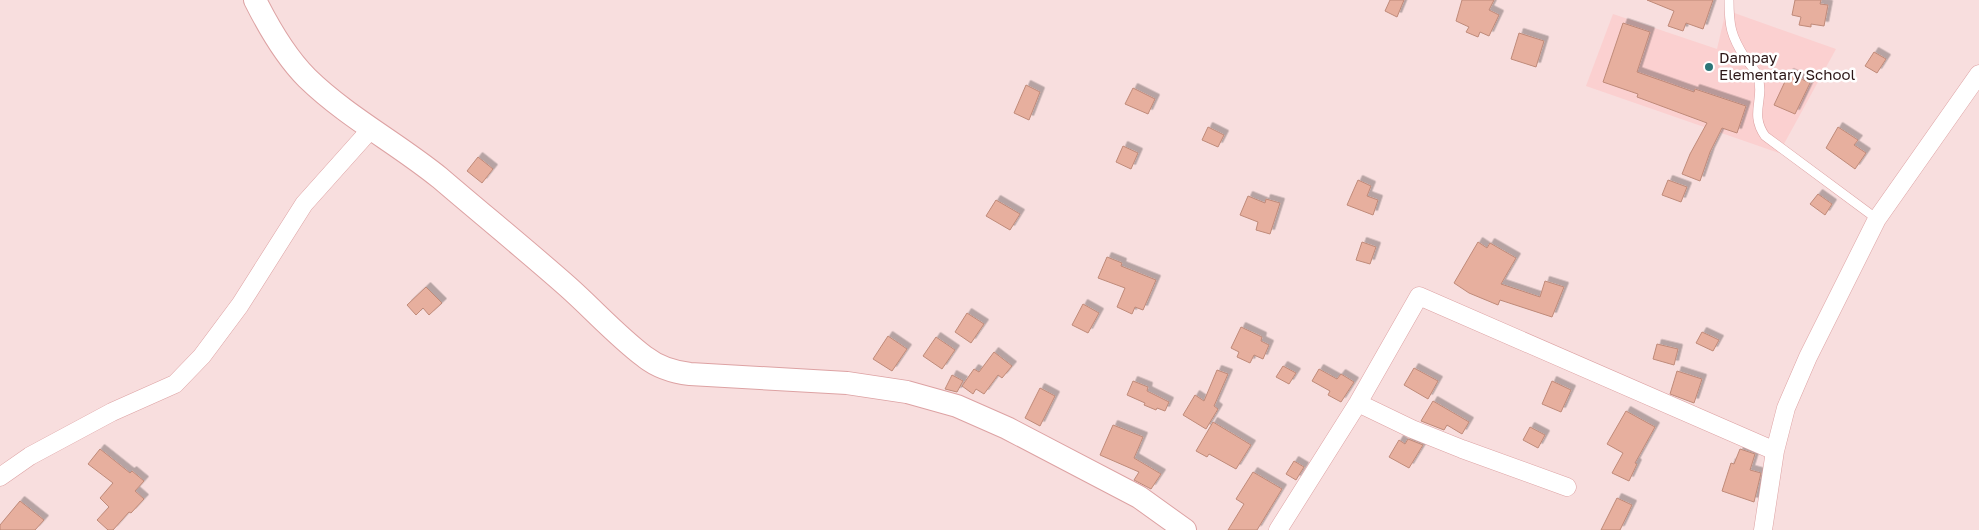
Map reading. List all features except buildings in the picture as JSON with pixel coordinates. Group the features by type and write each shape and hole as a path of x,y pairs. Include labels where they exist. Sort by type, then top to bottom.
{"street":[{"path":"255,0 286,54 323,93 438,177 568,286 645,357 661,367 674,372 690,374 847,383 907,392 957,406 1007,428 1140,497 1185,530"},
{"path":"1764,530 1775,451 1786,408 1808,356 1877,219 1979,74"},
{"path":"0,477 30,456 112,412 174,384 202,356 240,305 304,204 371,129"},
{"path":"1278,530 1358,403 1419,296 1775,451"},
{"path":"1358,403 1453,446 1567,487"}],"lane":[{"path":"1729,0 1729,23 1734,42 1758,76 1757,117 1759,127 1765,136 1877,219"}],"shaded area":[{"name":"Dampay Elementary School","path":"1726,10 1836,49 1779,153 1586,86 1613,14 1717,49"}],"place":[{"name":"Dampay Elementary School","path":"1709,67"}]}
